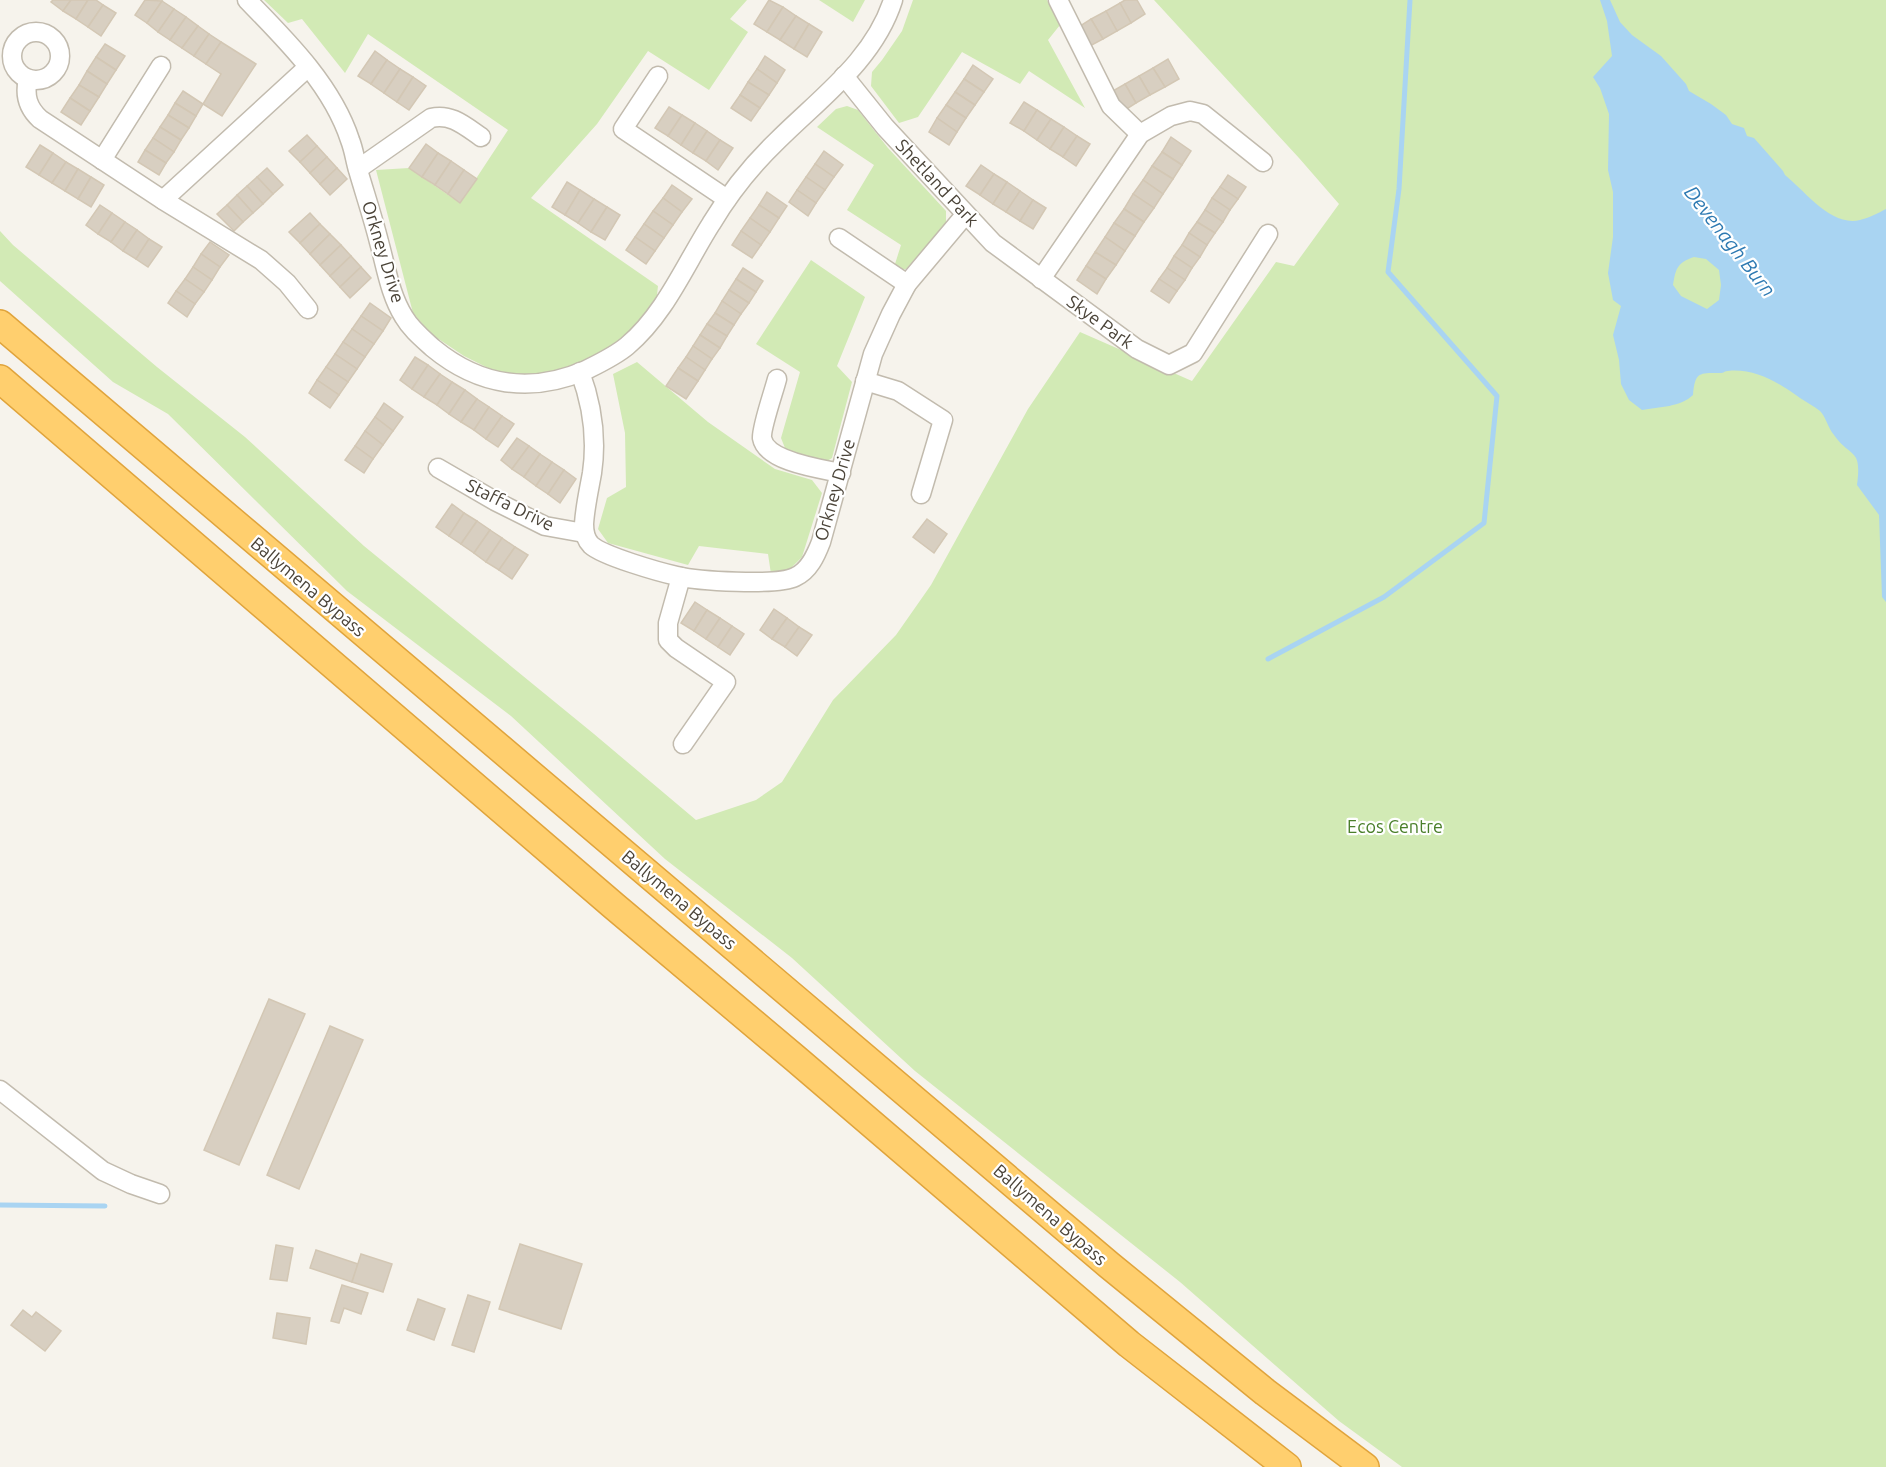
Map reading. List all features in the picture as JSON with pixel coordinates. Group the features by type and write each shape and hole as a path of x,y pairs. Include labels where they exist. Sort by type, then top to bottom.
{"highway":[{"name":"Ballymena Bypass","path":"0,324 1109,1265 1265,1392 1365,1467"},
{"path":"0,379 1129,1344 1287,1467"}],"street":[{"name":"Orkney Drive","path":"247,0 308,67 340,114 351,141 390,284 401,313 419,335 441,355 460,367 486,378 528,384 562,379 616,355 627,346 648,325 664,302 727,199 764,153 844,76"},
{"path":"844,76 874,41 886,21 893,0"},
{"path":"1058,0 1111,106 1140,134"},
{"path":"102,160 161,66"},
{"path":"163,200 308,67"},
{"path":"658,76 623,129 727,199"},
{"name":"Shetland Park","path":"844,76 885,127 965,215 993,243 1041,279"},
{"path":"28,79 26,99 36,116 163,200 261,260 287,283 308,309"},
{"path":"1041,279 1140,134 1176,114 1195,112 1208,117 1263,162"},
{"path":"358,169 431,118 440,116 452,119 481,137"},
{"name":"Orkney Drive","path":"584,533 596,549 681,577 771,583 799,575 810,563 822,542 873,354 891,314 907,284 965,215"},
{"name":"Skye Park","path":"1041,279 1137,349 1169,365 1192,353 1268,234"},
{"path":"839,238 907,284"},
{"path":"580,372 590,401 594,437 584,533"},
{"path":"777,379 762,435 766,445 778,456 789,461 841,473"},
{"path":"865,381 903,394 943,420 921,494"},
{"name":"Staffa Drive","path":"438,468 495,501 545,526 584,533"},
{"path":"681,577 668,623 668,640 675,648 726,682 683,744"},
{"path":"0,1090 103,1171 160,1194"}],"green space":[{"path":"264,0 747,0 730,19 748,32 709,90 648,51 597,124 531,198 658,286 656,304 633,330 608,350 577,366 546,375 518,376 492,370 464,356 431,334 413,313 376,170 409,168 460,203 508,130 368,34 345,73 302,19 288,23"},
{"path":"819,0 865,0 853,22"},
{"path":"913,0 1047,0 1060,25 1048,40 1085,108 1029,71 1020,84 962,52 918,117 899,123 871,86 872,72 902,31"},
{"name":"Ecos Centre","path":"1154,0 1886,0 1886,1467 1402,1467 1339,1421 1180,1282 915,1071 792,958 665,859 511,716 347,591 168,414 113,382 0,281 0,231 13,245 157,367 245,437 364,546 696,820 756,800 782,782 833,700 896,635 931,585 1028,409 1080,332 1192,381 1276,262 1294,266 1339,204"},
{"path":"847,106 858,110 888,148 946,211 946,224 906,269 900,270 895,264 901,245 847,210 874,165 817,127 836,109"},
{"path":"811,260 865,297 837,366 852,382 832,458 824,463 787,453 781,438 800,372 756,344"},
{"path":"637,362 708,422 775,469 812,480 822,493 802,557 788,571 771,574 768,554 699,546 688,565 608,543 598,529 607,498 626,487 625,433 613,374"}],"water":[{"name":"Devenagh Burn","path":"1600,0 1610,0 1620,22 1632,35 1661,56 1686,84 1689,91 1726,115 1732,124 1744,128 1747,136 1754,138 1785,175 1829,213 1849,221 1870,217 1886,209 1886,602 1882,597 1879,515 1857,485 1858,465 1854,455 1834,435 1820,411 1775,382 1747,372 1728,371 1699,375 1695,382 1693,395 1688,399 1669,406 1642,410 1629,400 1621,384 1619,360 1613,335 1621,306 1613,300 1608,273 1613,237 1613,192 1608,170 1609,114 1600,88 1593,77 1612,56 1607,21","holes":["1694,257 1706,259 1719,270 1721,285 1719,300 1707,309 1681,296 1673,285 1676,270 1681,264"]}],"building":[{"path":"71,0 63,11 51,2"},
{"path":"71,0 88,0 76,19 63,11"},
{"path":"88,0 96,0 103,5 88,27 76,19"},
{"path":"145,0 162,1 147,23 135,15"},
{"path":"769,0 783,7 767,32 754,24"},
{"path":"1125,0 1137,0 1145,14 1131,23 1120,3"},
{"path":"162,1 174,9 158,32 147,23"},
{"path":"1120,3 1131,23 1117,31 1106,11"},
{"path":"103,5 116,13 101,36 88,27"},
{"path":"783,7 796,16 780,40 767,32"},
{"path":"174,9 186,17 170,40 158,32"},
{"path":"1106,11 1117,31 1103,39 1091,19"},
{"path":"796,16 809,24 794,49 780,40"},
{"path":"186,17 198,26 182,48 170,40"},
{"path":"1091,19 1103,39 1088,47 1077,28"},
{"path":"809,24 822,32 807,57 794,49"},
{"path":"198,26 209,34 194,56 182,48"},
{"path":"209,34 221,42 206,64 194,56"},
{"path":"221,42 256,64 222,116 203,104 221,74 206,64"},
{"path":"105,44 125,56 116,70 96,57"},
{"path":"375,51 387,60 371,84 358,76"},
{"path":"765,56 785,70 777,83 757,69"},
{"path":"96,57 116,70 107,84 87,71"},
{"path":"1168,59 1179,79 1165,87 1153,68"},
{"path":"387,60 400,69 384,93 371,84"},
{"path":"973,65 993,79 984,92 964,79"},
{"path":"1153,68 1165,87 1150,95 1139,76"},
{"path":"400,69 413,77 397,102 384,93"},
{"path":"757,69 777,83 769,95 748,82"},
{"path":"87,71 107,84 99,97 79,85"},
{"path":"1139,76 1150,95 1136,103 1125,84"},
{"path":"413,77 426,86 409,110 397,102"},
{"path":"964,79 984,92 975,105 955,92"},
{"path":"748,82 769,95 760,108 740,95"},
{"path":"1125,84 1136,103 1122,112 1111,92"},
{"path":"79,85 99,97 90,111 70,98"},
{"path":"183,91 203,104 196,116 175,103"},
{"path":"955,92 975,105 966,118 946,105"},
{"path":"740,95 760,108 751,121 731,108"},
{"path":"70,98 90,111 81,125 61,112"},
{"path":"1024,102 1037,110 1024,131 1010,123"},
{"path":"175,103 196,116 189,128 168,115"},
{"path":"946,105 966,118 957,132 937,118"},
{"path":"669,107 682,115 668,136 655,128"},
{"path":"1037,110 1051,119 1037,140 1024,131"},
{"path":"168,115 189,128 181,140 160,127"},
{"path":"682,115 695,123 681,145 668,136"},
{"path":"937,118 957,132 949,145 929,132"},
{"path":"1051,119 1064,127 1050,149 1037,140"},
{"path":"695,123 707,131 693,153 681,145"},
{"path":"160,127 181,140 174,152 153,138"},
{"path":"1064,127 1077,136 1063,157 1050,149"},
{"path":"707,131 720,140 706,161 693,153"},
{"path":"307,135 317,146 300,162 289,151"},
{"path":"1077,136 1090,144 1076,166 1063,157"},
{"path":"1171,137 1191,151 1182,165 1162,152"},
{"path":"153,138 174,152 166,163 145,150"},
{"path":"720,140 733,148 718,170 706,161"},
{"path":"426,144 438,153 422,177 409,168"},
{"path":"40,145 53,153 39,175 26,167"},
{"path":"317,146 327,157 310,173 300,162"},
{"path":"145,150 166,163 159,175 138,162"},
{"path":"824,151 843,165 834,177 815,164"},
{"path":"1162,152 1182,165 1173,179 1152,166"},
{"path":"53,153 66,162 52,183 39,175"},
{"path":"438,153 451,161 435,185 422,177"},
{"path":"327,157 337,168 320,184 310,173"},
{"path":"451,161 464,170 448,194 435,185"},
{"path":"66,162 78,169 65,191 52,183"},
{"path":"815,164 834,177 825,190 806,177"},
{"path":"981,165 994,174 980,195 966,186"},
{"path":"1152,166 1173,179 1163,194 1143,180"},
{"path":"267,168 283,185 273,194 257,177"},
{"path":"337,168 347,179 330,195 320,184"},
{"path":"78,169 91,177 78,199 65,191"},
{"path":"464,170 477,179 460,203 448,194"},
{"path":"994,174 1007,182 993,204 980,195"},
{"path":"1228,175 1246,187 1238,199 1220,187"},
{"path":"91,177 104,185 91,207 78,199"},
{"path":"257,177 273,194 263,204 247,186"},
{"path":"806,177 825,190 816,203 797,190"},
{"path":"1143,180 1163,194 1154,208 1133,194"},
{"path":"567,182 580,190 565,215 552,207"},
{"path":"1007,182 1020,191 1006,212 993,204"},
{"path":"672,185 692,199 682,212 663,198"},
{"path":"247,186 263,204 253,213 237,195"},
{"path":"1220,187 1238,199 1230,210 1212,198"},
{"path":"580,190 594,199 578,223 565,215"},
{"path":"797,190 816,203 808,216 789,202"},
{"path":"1020,191 1033,200 1020,221 1006,212"},
{"path":"767,192 787,206 779,218 759,205"},
{"path":"1133,194 1154,208 1144,222 1124,209"},
{"path":"237,195 253,213 243,222 227,205"},
{"path":"663,198 682,212 673,225 653,211"},
{"path":"1212,198 1230,210 1223,222 1205,210"},
{"path":"594,199 607,207 591,232 578,223"},
{"path":"1033,200 1046,208 1033,229 1020,221"},
{"path":"100,205 112,213 98,234 86,225"},
{"path":"227,205 243,222 234,231 217,214"},
{"path":"759,205 779,218 770,232 750,218"},
{"path":"607,207 620,215 605,240 591,232"},
{"path":"1124,209 1144,222 1135,236 1114,223"},
{"path":"1205,210 1223,222 1215,233 1197,222"},
{"path":"653,211 673,225 664,238 644,224"},
{"path":"112,213 125,222 111,242 98,234"},
{"path":"310,213 320,224 300,243 289,232"},
{"path":"750,218 770,232 761,245 741,231"},
{"path":"125,222 137,230 123,251 111,242"},
{"path":"1197,222 1215,233 1207,245 1189,233"},
{"path":"1114,223 1135,236 1125,251 1105,237"},
{"path":"320,224 330,234 310,254 300,243"},
{"path":"644,224 664,238 655,251 635,237"},
{"path":"137,230 149,239 136,259 123,251"},
{"path":"741,231 761,245 752,258 732,245"},
{"path":"1189,233 1207,245 1200,257 1182,245"},
{"path":"330,234 341,245 320,265 310,254"},
{"path":"635,237 655,251 646,264 626,250"},
{"path":"1105,237 1125,251 1116,265 1095,252"},
{"path":"149,239 162,247 148,267 136,259"},
{"path":"210,242 229,255 220,267 201,254"},
{"path":"341,245 351,256 330,276 320,265"},
{"path":"1182,245 1200,257 1192,268 1174,256"},
{"path":"1095,252 1116,265 1106,279 1086,266"},
{"path":"201,254 220,267 212,280 193,267"},
{"path":"351,256 361,267 340,287 330,276"},
{"path":"1174,256 1192,268 1185,280 1167,268"},
{"path":"1086,266 1106,279 1097,294 1077,280"},
{"path":"193,267 212,280 204,292 185,279"},
{"path":"361,267 371,278 350,298 340,287"},
{"path":"743,268 763,281 756,292 736,279"},
{"path":"1167,268 1185,280 1177,291 1159,279"},
{"path":"185,279 204,292 195,304 176,291"},
{"path":"736,279 756,292 749,303 729,290"},
{"path":"1159,279 1177,291 1169,303 1151,291"},
{"path":"729,290 749,303 741,314 722,301"},
{"path":"176,291 195,304 187,317 168,303"},
{"path":"722,301 741,314 734,325 715,313"},
{"path":"370,303 391,318 383,331 361,316"},
{"path":"715,313 734,325 727,336 707,324"},
{"path":"361,316 383,331 374,344 352,329"},
{"path":"707,324 727,336 720,348 700,335"},
{"path":"352,329 374,344 365,357 343,342"},
{"path":"700,335 720,348 712,359 693,346"},
{"path":"343,342 365,357 357,369 335,354"},
{"path":"693,346 712,359 705,370 686,357"},
{"path":"335,354 357,369 348,382 326,367"},
{"path":"415,357 428,365 412,389 400,380"},
{"path":"686,357 705,370 698,381 678,368"},
{"path":"428,365 440,374 424,397 412,389"},
{"path":"326,367 348,382 339,395 317,380"},
{"path":"678,368 698,381 686,399 666,386"},
{"path":"440,374 452,382 437,405 424,397"},
{"path":"317,380 339,395 330,408 309,393"},
{"path":"452,382 465,390 449,414 437,405"},
{"path":"465,390 477,399 461,422 449,414"},
{"path":"477,399 489,407 474,430 461,422"},
{"path":"384,403 403,417 393,431 375,417"},
{"path":"489,407 502,416 486,439 474,430"},
{"path":"502,416 514,424 498,447 486,439"},
{"path":"375,417 393,431 383,445 365,431"},
{"path":"365,431 383,445 373,459 355,446"},
{"path":"517,438 529,446 512,469 501,460"},
{"path":"355,446 373,459 364,473 345,460"},
{"path":"529,446 540,454 524,477 512,469"},
{"path":"540,454 552,462 536,486 524,477"},
{"path":"552,462 564,470 548,494 536,486"},
{"path":"564,470 576,479 560,503 548,494"},
{"path":"452,504 464,513 449,536 436,527"},
{"path":"464,513 477,521 461,544 449,536"},
{"path":"927,519 947,534 934,553 913,537"},
{"path":"477,521 490,530 474,553 461,544"},
{"path":"490,530 502,538 486,562 474,553"},
{"path":"502,538 515,547 499,570 486,562"},
{"path":"515,547 528,555 512,579 499,570"},
{"path":"695,602 707,610 694,631 681,623"},
{"path":"774,609 787,618 772,639 760,630"},
{"path":"707,610 720,618 706,639 694,631"},
{"path":"720,618 732,626 718,647 706,639"},
{"path":"787,618 799,627 785,647 772,639"},
{"path":"732,626 744,634 730,655 718,647"},
{"path":"799,627 812,635 797,656 785,647"},
{"path":"269,999 305,1014 239,1165 204,1150"},
{"path":"330,1026 363,1040 299,1189 267,1175"},
{"path":"520,1244 582,1264 561,1329 499,1309"},
{"path":"276,1245 293,1248 287,1281 270,1279"},
{"path":"316,1250 358,1264 352,1282 310,1268"},
{"path":"361,1254 392,1264 383,1292 352,1282"},
{"path":"342,1285 368,1293 361,1314 344,1308 339,1323 331,1321"},
{"path":"468,1295 490,1302 474,1352 452,1345"},
{"path":"418,1299 445,1309 434,1340 407,1330"},
{"path":"23,1310 32,1317 36,1312 61,1331 45,1351 11,1325"},
{"path":"277,1313 310,1318 306,1344 273,1338"}],"waterway":[{"path":"1268,659 1384,597 1484,523 1497,396 1388,272 1399,189 1410,0"},
{"path":"0,1205 105,1206"}]}
